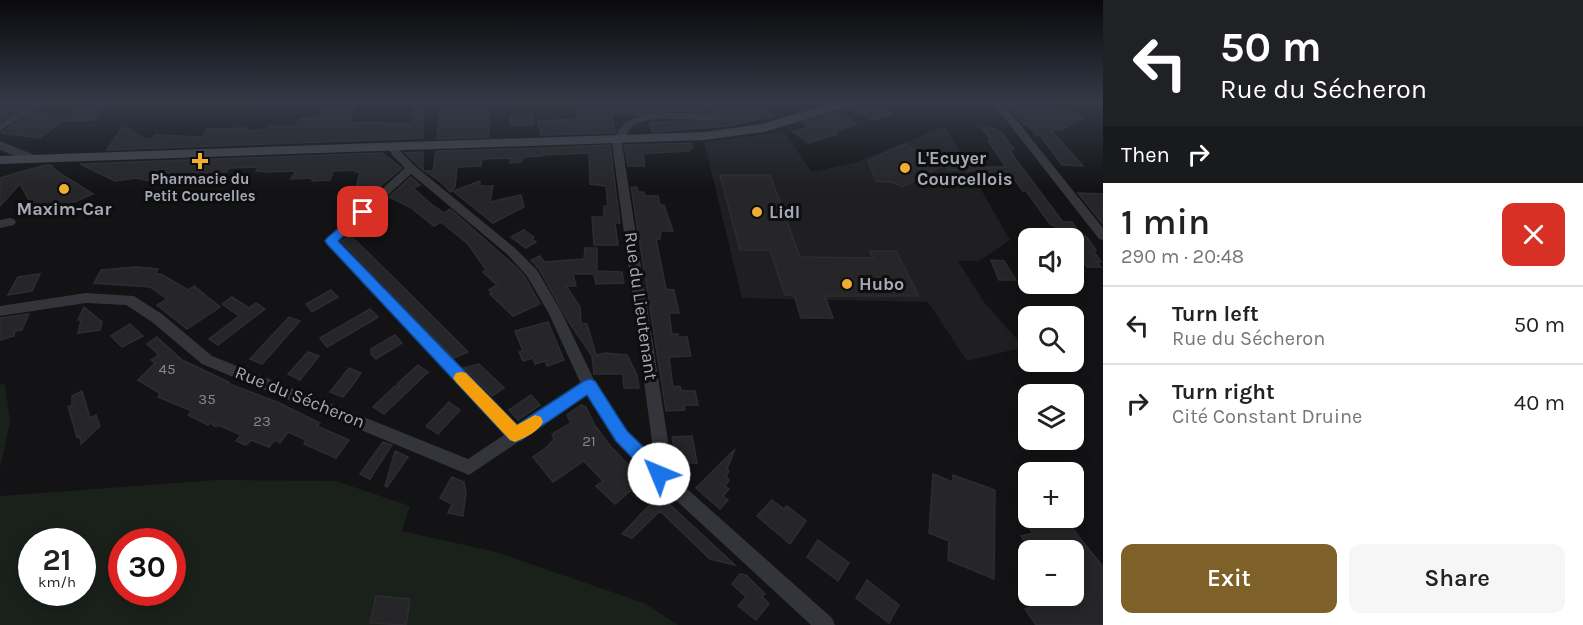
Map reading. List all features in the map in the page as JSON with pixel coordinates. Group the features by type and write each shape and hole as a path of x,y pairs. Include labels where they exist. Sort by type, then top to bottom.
{"main road":[{"path":"0,160 27,157 731,134 747,131"}],"street":[{"path":"620,138 625,131"},
{"path":"1020,131 1103,236"},
{"name":"Rue du Lieutenant","path":"620,138 617,144 660,441 659,474"},
{"path":"0,146 27,157"},
{"path":"393,146 396,153 411,168 512,252 532,273 554,311 590,386 621,436 659,474 825,625"},
{"path":"411,168 331,241 515,435"},
{"name":"Rue du Sécheron","path":"0,311 86,298 129,300 157,318 207,360 469,467 590,386"}],"shaded area":[{"path":"932,131 948,131 1010,240 979,261 958,261 984,302 1018,340 1018,348 967,361 928,302 742,298 704,142 784,132 812,172 857,162"},
{"path":"5,383 10,422 0,469 0,385"},
{"path":"216,480 336,481 410,506 402,531 496,552 644,603 678,625 0,625 0,496"}],"building":[{"path":"4,131 49,131 40,138 1,133"},
{"path":"120,131 133,131 144,139 153,139 155,135 203,137 206,131 423,131 423,138 107,150"},
{"path":"438,131 489,131 489,137 437,139"},
{"path":"540,131 615,131 615,133 541,135"},
{"path":"836,131 834,132 837,134 809,143 793,132"},
{"path":"984,131 1002,133 1014,149 1010,149 1014,157 1063,222 1072,222 1076,228 1057,228 1050,224 1026,191 1023,191 1014,179 982,178 977,171 949,170 940,162 972,157 979,167 1006,167 988,141 991,141"},
{"path":"1033,131 1052,131 1083,166 1062,165 1040,135 1036,135"},
{"path":"691,143 693,148 689,148 690,151 643,154 645,166 628,166 624,145"},
{"name":"L'Ecuyer Courcellois","path":"905,144 942,166 902,187 893,182 876,181 868,161"},
{"path":"610,145 620,223 615,223 618,245 594,245 592,217 604,217 604,206 608,206 606,186 590,184 589,153 543,155 542,148"},
{"path":"542,148 542,156 523,157 521,162 510,163 511,158 482,159 481,166 457,167 455,187 450,192 425,171 433,171 436,151"},
{"path":"423,152 423,170 405,153"},
{"path":"382,153 402,168 361,202 353,199 360,172 355,172 356,170 333,171 330,180 312,181 313,178 291,179 296,171 256,171 259,167 229,168 225,174 180,176 170,185 136,178 115,181 80,164"},
{"path":"51,165 56,171 93,194 51,212 45,203 32,206 20,184 0,206 0,178"},
{"path":"720,175 770,175 800,257 873,258 870,251 896,251 919,296 825,296 833,318 801,318 794,295 785,295 770,250 740,250"},
{"path":"411,177 420,185 413,188 431,204 444,213 450,209 516,267 525,277 540,304 513,316 490,294 492,293 489,290 497,285 483,272 486,270 468,244 441,222 434,226 410,207 389,197"},
{"path":"480,181 480,186 493,186 490,202 521,195 524,207 493,223 453,191"},
{"path":"631,187 637,187 638,192 644,192 645,196 658,196 660,205 664,205 673,231 661,231 660,239 656,239 666,289 674,290 679,313 669,313 672,334 687,337 691,356 669,357 673,387 680,386 681,390 695,391 698,405 684,405 685,410 666,411"},
{"path":"1078,193 1103,194 1103,224"},
{"path":"524,230 534,237 532,239 536,242 526,248 511,237"},
{"path":"351,236 468,352 454,358 341,241"},
{"path":"1084,236 1096,250 1093,250 1101,262 1097,262 1101,267 1087,267 1084,263"},
{"path":"585,248 597,248 597,271 622,272 624,283 596,284 594,274 573,274 576,286 566,286 580,307 581,323 587,324 596,355 605,353 627,355 637,375 639,388 624,388 623,374 594,374 592,356 569,322 539,269 531,260 540,256 544,262 584,259"},
{"path":"991,260 1004,261 1016,280 999,280"},
{"path":"136,267 158,269 155,274 161,274 188,290 194,286 220,307 187,329 157,305 167,299 150,287 94,283 101,270"},
{"path":"40,274 32,291 8,295 18,277"},
{"path":"331,290 338,297 312,312 306,304"},
{"path":"232,297 249,308 256,303 265,309 218,345 209,339 239,316 222,304"},
{"path":"84,307 102,322 100,330 78,333 81,320 78,320"},
{"path":"370,309 378,317 327,347 320,338"},
{"path":"29,314 22,330 15,331 14,336 0,340 0,318"},
{"path":"289,317 300,321 262,364 250,359"},
{"path":"548,322 564,360 547,366 545,361 535,364 533,358 523,361 519,352 523,351 515,331"},
{"path":"130,324 143,336 122,347 111,336"},
{"path":"395,335 402,343 376,359 371,354 371,349"},
{"path":"157,337 182,360 229,382 227,383 277,402 320,423 317,426 349,440 336,458 304,444 306,440 288,432 280,443 275,440 269,447 251,440 246,445 236,441 241,435 218,425 216,427 210,423 208,425 188,415 192,411 158,397 160,395 158,392 138,380 155,363 151,360 159,355 147,344"},
{"path":"308,352 319,356 300,380 288,374"},
{"path":"479,364 504,388 492,396 464,368"},
{"path":"418,365 428,372 384,414 373,407 395,386 401,388 397,384"},
{"path":"349,368 361,373 351,387 343,397 330,392"},
{"path":"82,391 90,418 96,415 100,426 81,444 68,407 72,405 72,396"},
{"path":"531,395 540,405 518,420 509,410"},
{"path":"449,402 460,410 438,434 426,426"},
{"path":"581,405 586,407 597,430 597,428 611,447 643,480 615,504 596,486 603,481 584,461 553,482 533,457 554,439 552,434 571,423 567,415"},
{"path":"692,436 697,463 677,463 672,437"},
{"path":"383,442 392,445 370,479 360,474"},
{"path":"735,449 727,469 729,471 726,476 729,480 725,486 729,489 723,496 728,500 720,509 696,488"},
{"path":"395,451 408,457 387,487 385,486"},
{"path":"933,474 953,482 953,475 995,490 994,579 948,560 949,541 929,533"},
{"path":"452,477 464,482 466,493 463,516 448,513 452,504 440,498"},
{"path":"659,495 735,565 710,559 660,511 632,538 622,534"},
{"path":"772,500 784,509 787,506 806,521 790,544 757,516"},
{"path":"1029,528 1072,528 1082,540 1024,540 1021,536 1033,533"},
{"path":"818,540 849,563 838,581 807,557"},
{"path":"1084,543 1103,567 1103,625 1036,625 1025,609 1036,606 1084,606"},
{"path":"740,574 746,575 765,594 762,596 769,604 756,620 738,606 746,597 732,584"},
{"path":"867,580 899,605 889,623 856,598"},
{"path":"376,596 410,599 406,625 370,623"}],"slow traffic":[{"path":"461,378 515,435 535,422"}],"place":[{"name":"Pharmacie du Petit Courcelles","path":"200,161"},
{"name":"L'Ecuyer Courcellois","path":"905,168"},
{"name":"Maxim-Car","path":"64,189"},
{"name":"Lidl","path":"757,212"},
{"name":"Hubo","path":"847,284"}],"route":[{"path":"363,212 331,241 515,435 590,386 621,436 659,474"}]}
